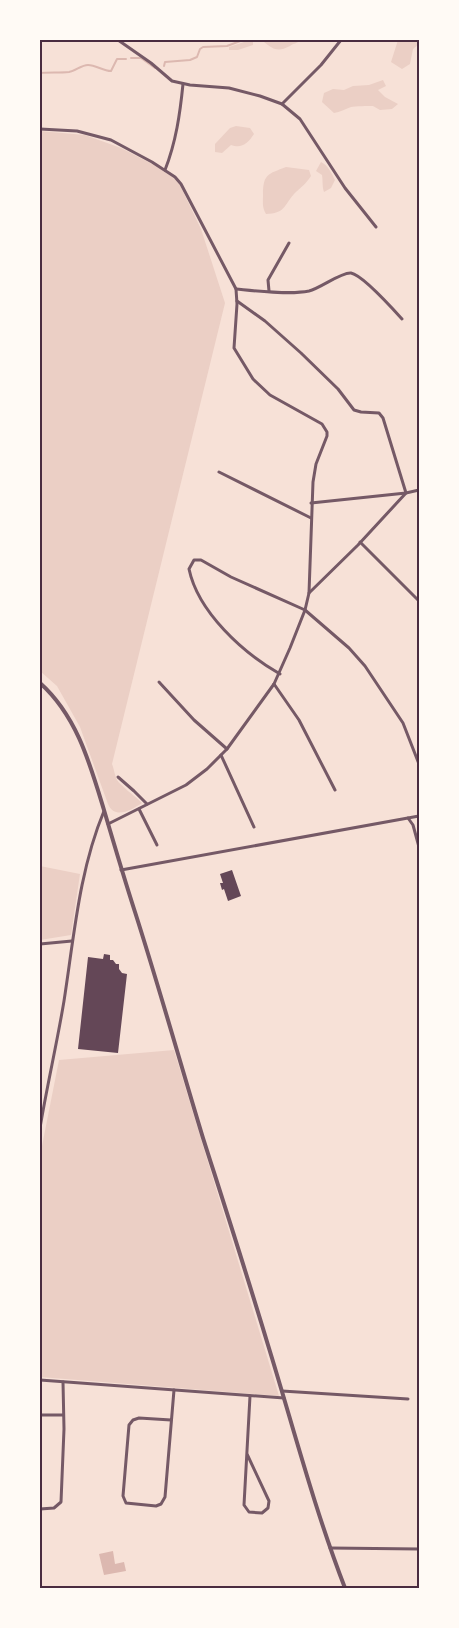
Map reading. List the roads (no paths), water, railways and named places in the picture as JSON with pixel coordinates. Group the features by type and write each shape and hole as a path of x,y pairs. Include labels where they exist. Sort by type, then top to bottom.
{"street":[{"path":"118,40 151,63 169,79 183,84 229,88 282,104 300,119 345,188 376,227"},
{"path":"282,104 321,65 341,40"},
{"path":"165,170 179,126 183,84"},
{"path":"40,129 77,131 111,140 165,170 179,181 236,290 234,348 254,379 270,395 322,424 327,432 316,464 311,503 309,593 305,610 280,674 226,749 207,769 186,785 108,824"},
{"path":"269,291 268,280 289,243"},
{"path":"236,290 309,291 324,286 344,274 352,273 369,285 402,318"},
{"path":"237,300 265,321 301,353 338,389 354,410 379,413 383,418 406,493"},
{"path":"219,472 312,519"},
{"path":"311,503 419,490"},
{"path":"309,593 406,493"},
{"path":"360,542 419,600"},
{"path":"280,674 257,660 215,619 198,594 190,576 188,569 194,560 201,560 231,577 305,610 349,648 365,666 404,723 419,764"},
{"path":"159,682 194,720 226,749"},
{"path":"40,683 52,694 70,719 83,746 162,997 284,1398 306,1478 345,1588"},
{"path":"274,684 298,720 335,790"},
{"path":"221,755 254,828"},
{"path":"118,777 147,804"},
{"path":"139,809 157,845"},
{"path":"40,1128 87,862 96,828 104,810"},
{"path":"121,870 419,816"},
{"path":"408,818 413,825 419,847"},
{"path":"40,944 72,941"},
{"path":"40,1380 284,1398"},
{"path":"40,1509 54,1508 61,1502 64,1429 63,1382"},
{"path":"172,1420 139,1418 133,1420 129,1425 123,1496 126,1503 156,1506 164,1500 172,1420 174,1390"},
{"path":"282,1392 408,1399"},
{"path":"247,1454 269,1501 268,1508 262,1513 249,1512 244,1506 250,1396"},
{"path":"40,1415 63,1415"},
{"path":"330,1548 419,1549"}],"waterway":[{"path":"164,66 165,62 190,60 197,57 200,49 203,47 227,46 243,40"},
{"path":"131,58 141,58 155,68"},
{"path":"40,73 69,72 88,65 111,71 117,59 126,59"}]}
